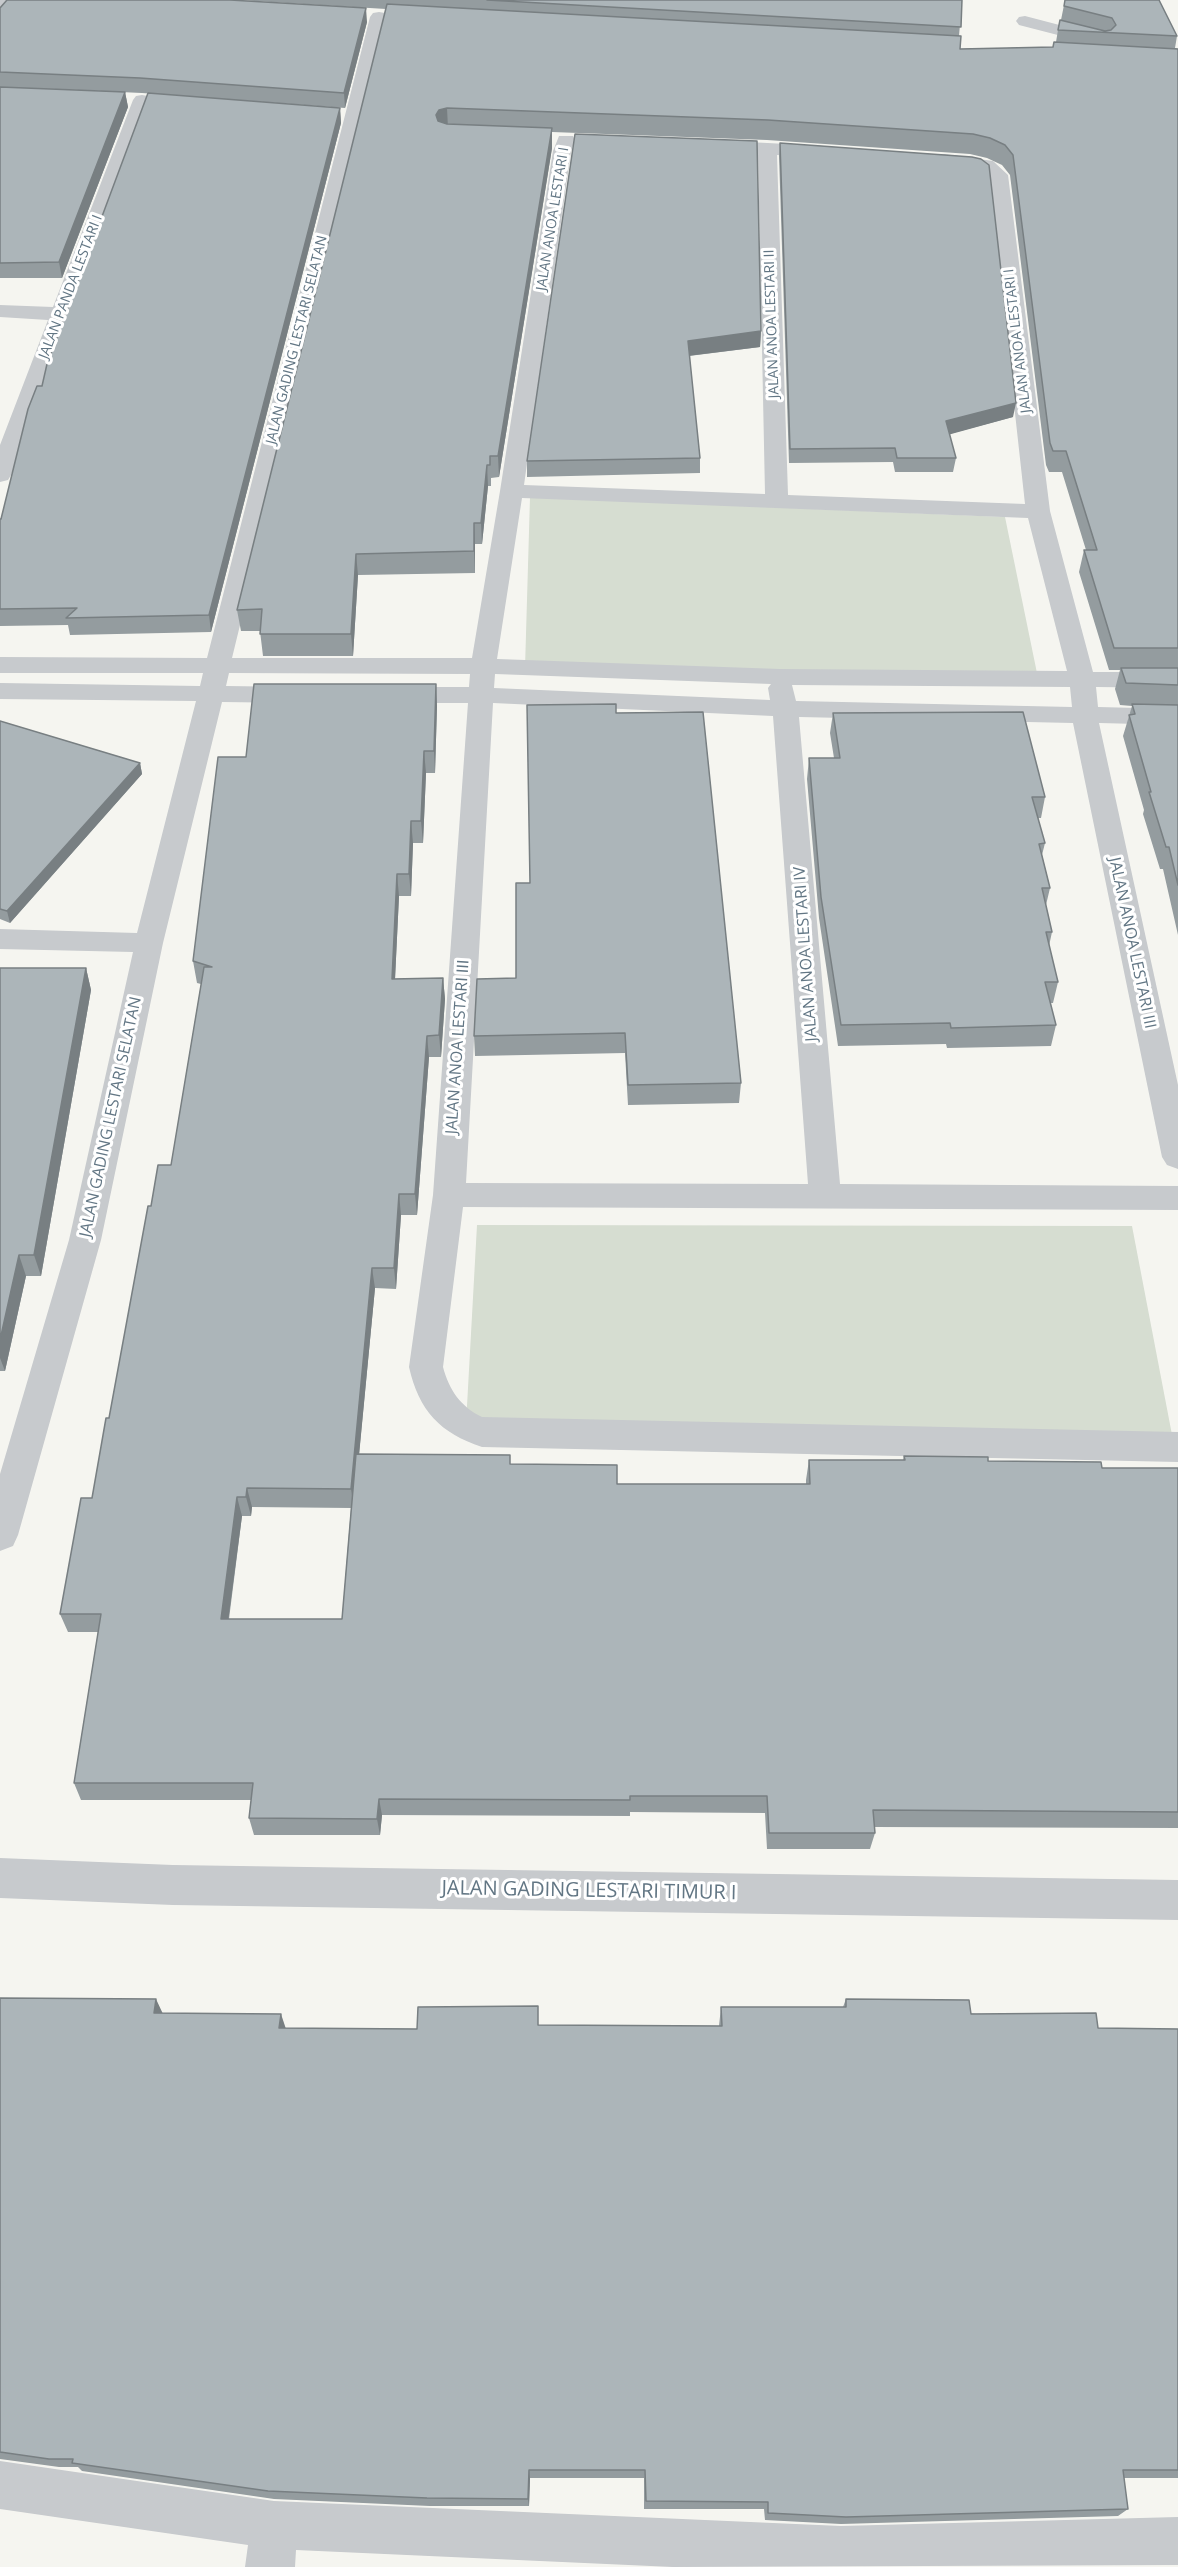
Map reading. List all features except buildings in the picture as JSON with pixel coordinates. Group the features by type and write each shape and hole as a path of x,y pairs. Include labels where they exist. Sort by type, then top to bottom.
{"street":[{"path":"0,9 5,0"},
{"path":"1022,40 1030,0"},
{"name":"JALAN GADING LESTARI SELATAN","path":"0,1535 85,1240 149,943 210,696 347,115 379,17"},
{"path":"1025,21 1178,61"},
{"path":"1084,55 1178,61"},
{"path":"118,99 165,102"},
{"name":"JALAN PANDA LESTARI I","path":"0,475 142,100"},
{"name":"JALAN ANOA LESTARI I","path":"481,681 512,491 562,151 574,140 543,139"},
{"path":"698,145 839,153"},
{"name":"JALAN ANOA LESTARI II","path":"767,148 777,501"},
{"name":"JALAN ANOA LESTARI I","path":"922,158 986,165 998,175 1038,511 1082,679 1087,723"},
{"path":"0,311 60,314"},
{"path":"512,491 1038,511"},
{"path":"0,665 217,664 481,681 783,710 1087,723 1178,717"},
{"path":"363,695 481,681 780,677 1178,681"},
{"name":"JALAN ANOA LESTARI IV","path":"780,677 783,710 788,728 825,1198"},
{"name":"JALAN ANOA LESTARI III","path":"481,681 449,1195 426,1366 429,1382 457,1422 469,1429 482,1432 1178,1447"},
{"path":"0,691 210,696 327,695"},
{"name":"JALAN ANOA LESTARI III","path":"1087,723 1178,1157"},
{"path":"0,939 149,943"},
{"path":"449,1195 1178,1198"},
{"name":"JALAN GADING LESTARI TIMUR I","path":"0,1878 173,1886 1178,1900"},
{"path":"0,2485 272,2546 841,2558 1178,2541"}],"shaded area":[{"path":"530,497 1005,517 1038,678 525,668"},
{"path":"477,1225 1132,1226 1173,1440 466,1424"}]}
